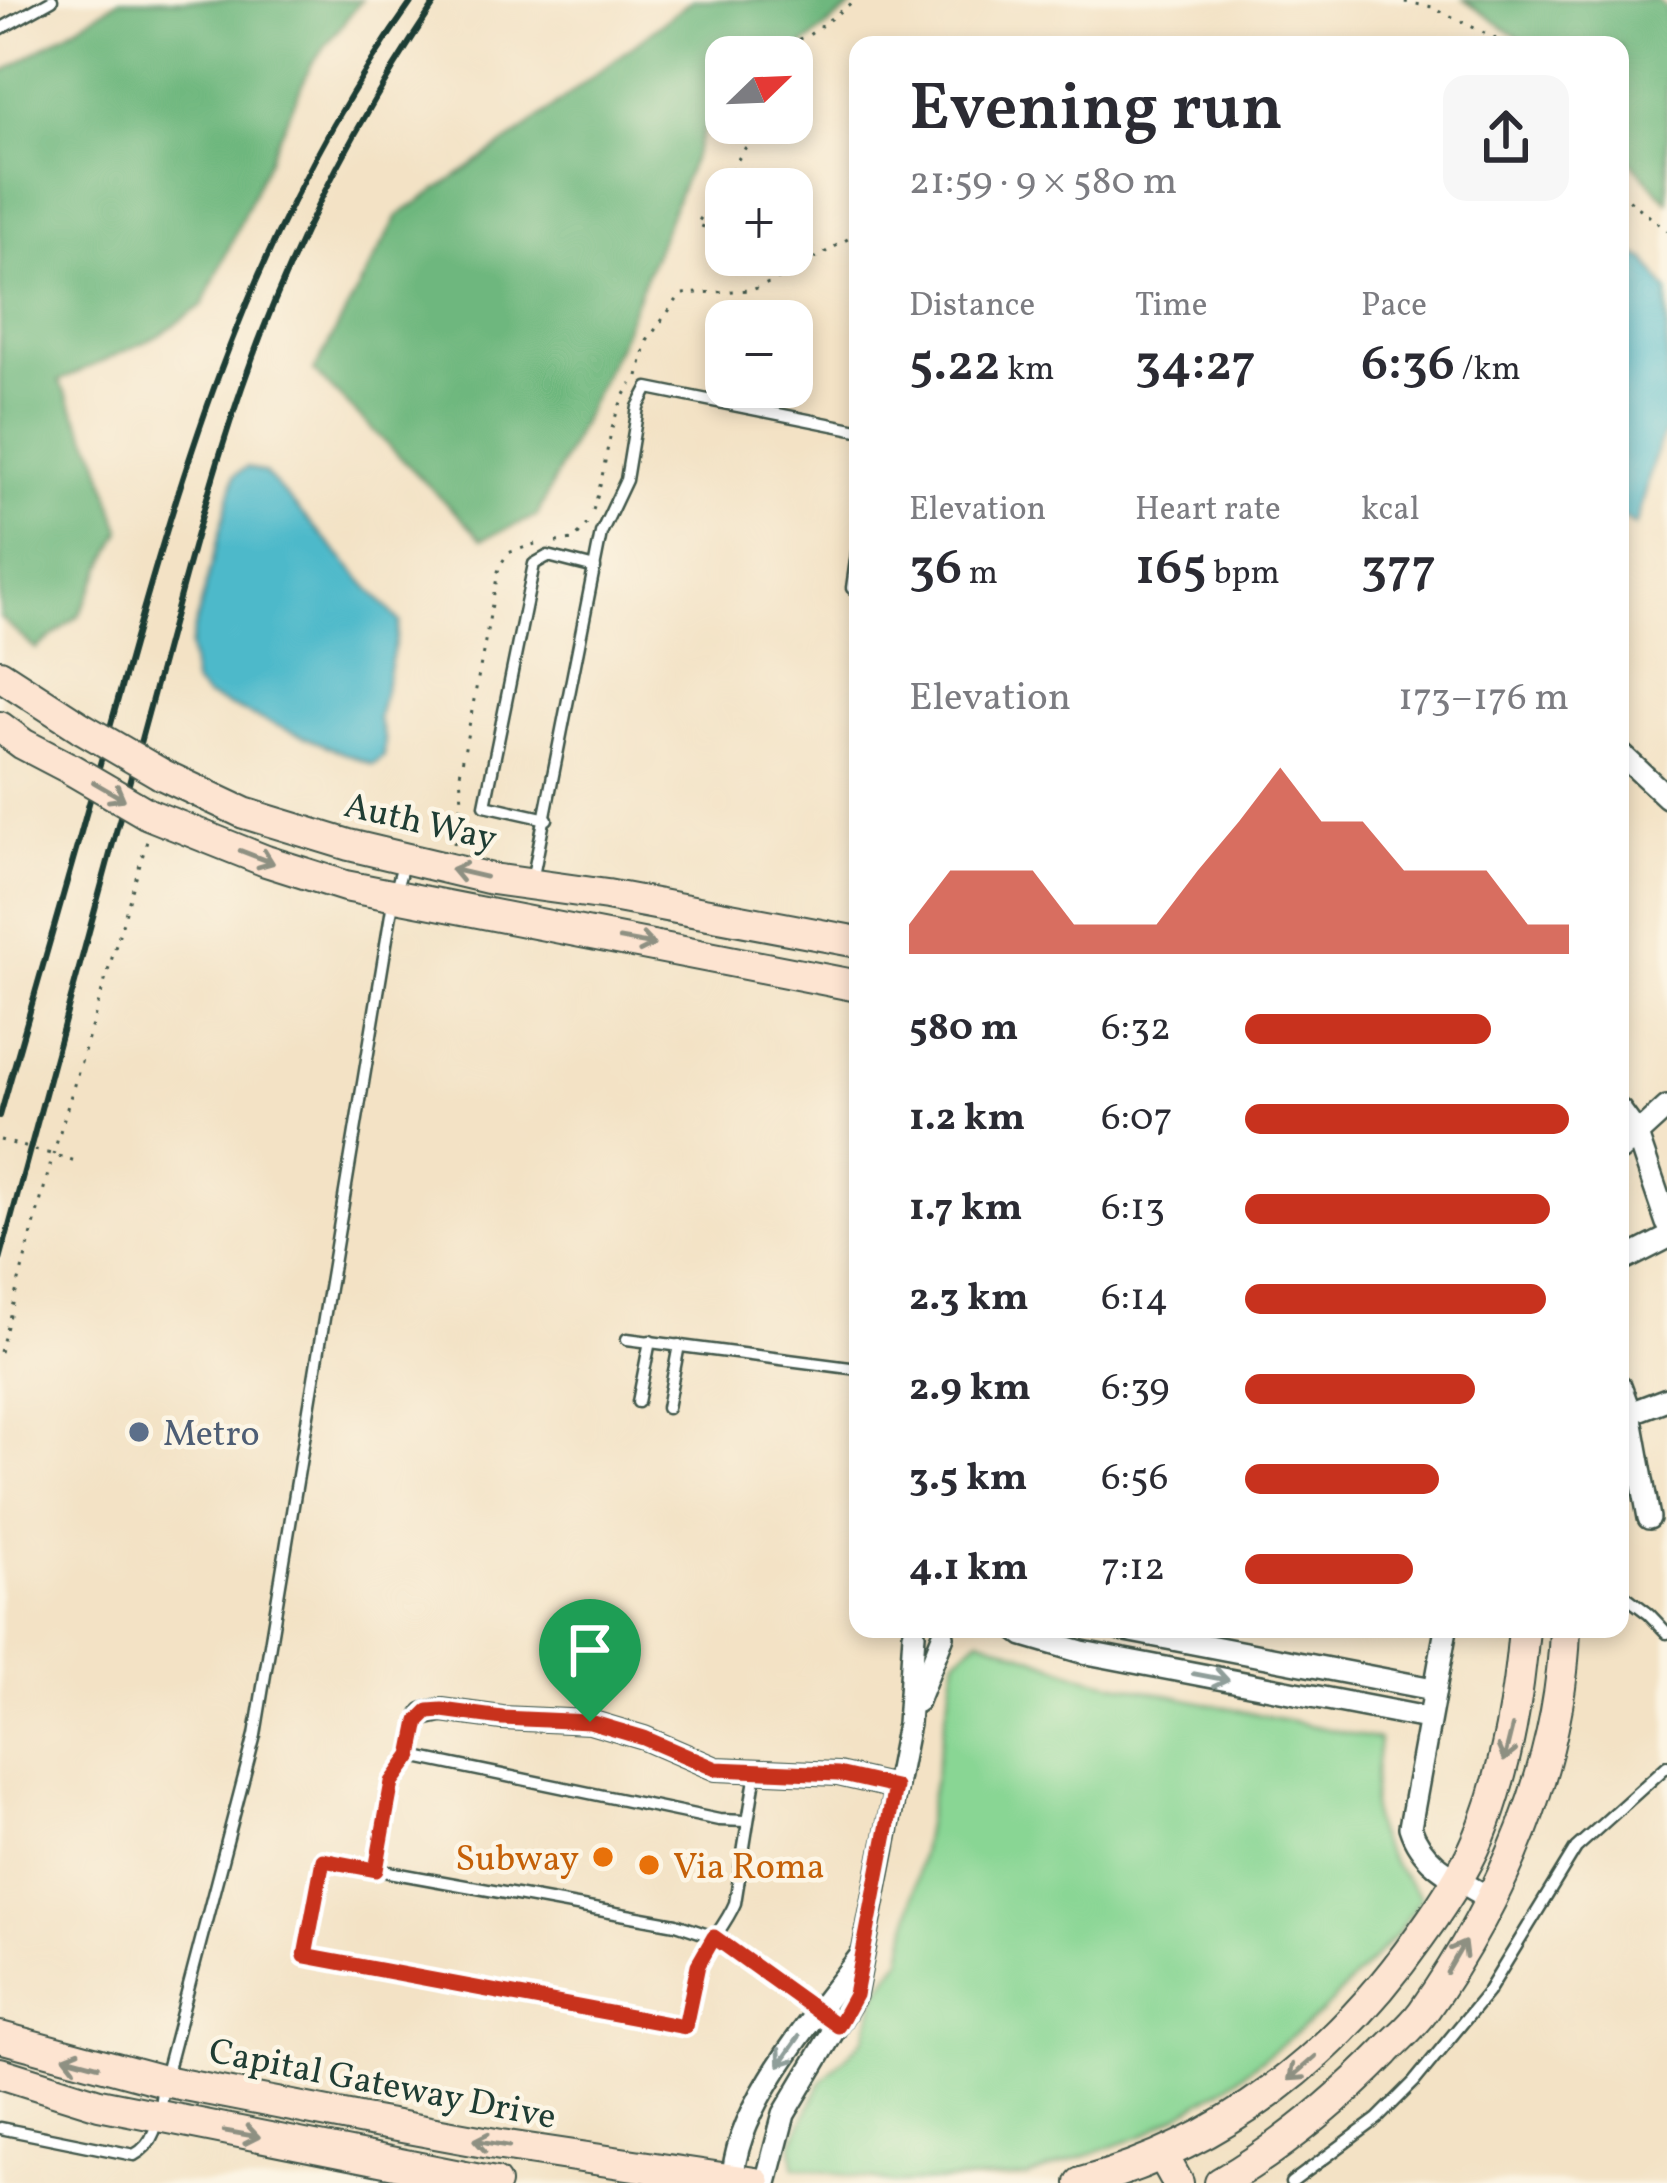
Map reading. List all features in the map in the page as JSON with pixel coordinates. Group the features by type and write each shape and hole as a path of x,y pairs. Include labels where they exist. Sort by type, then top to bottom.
{"street":[{"name":"Auth Way","path":"0,675 160,774 244,813 405,859 849,939"},
{"path":"0,727 151,815 266,861 345,886 849,984"},
{"path":"1629,761 1667,797"},
{"path":"1629,1134 1667,1107"},
{"path":"1629,1137 1667,1222"},
{"path":"1629,1257 1667,1238"},
{"path":"1649,1518 1630,1414 1667,1399"},
{"path":"766,2183 784,2114 855,1995 908,1724 912,1638"},
{"path":"908,1724 945,1638"},
{"path":"1034,1638 1082,1652 1427,1718"},
{"path":"1167,1638 1433,1689"},
{"path":"1444,1638 1410,1827 1421,1852 1489,1898"},
{"path":"1081,2183 1171,2170 1210,2133 1278,2088 1348,2028 1392,1976 1483,1830 1518,1704 1524,1638"},
{"path":"1220,2183 1279,2147 1333,2102 1421,2015 1489,1898 1524,1826 1552,1732 1565,1638"},
{"path":"424,1714 442,1710 502,1718 579,1720 644,1738 716,1769 838,1774 895,1787"},
{"path":"740,2181 767,2082 860,1958"},
{"name":"Capital Gateway Drive","path":"0,2038 164,2081 501,2145 740,2181"},
{"path":"0,2073 157,2116 440,2177 495,2183"}],"lane":[{"path":"0,29 52,0"},
{"path":"531,884 601,533 626,480 638,407 648,388 849,428"},
{"path":"547,819 485,805 534,564 548,556 595,568"},
{"path":"0,2128 134,2155 154,2138 164,2081 255,1735 394,896 405,859"},
{"path":"627,1339 849,1368"},
{"path":"638,1402 650,1341"},
{"path":"667,1408 679,1345"},
{"path":"1629,1599 1667,1633"},
{"path":"579,1720 583,1695"},
{"path":"376,1870 392,1782 411,1756 424,1714"},
{"path":"411,1756 719,1820 746,1821"},
{"path":"1291,2183 1377,2119 1414,2083 1488,1992 1576,1848 1667,1766"},
{"path":"756,1772 735,1903 714,1937 698,1965 685,2027 305,1956 323,1860 676,1924 714,1937 838,2026"}],"path":[{"path":"806,36 855,0"},
{"path":"1393,0 1433,7 1490,36"},
{"path":"1629,199 1667,231"},
{"path":"556,542 574,540 589,521 604,479 618,402 642,370 647,341 681,294 752,290 849,238"},
{"path":"454,846 462,801 460,773 499,567 508,553 537,544"},
{"path":"0,1352 50,1154 151,815"},
{"path":"0,1140 76,1161"}],"green space":[{"path":"120,0 361,0 312,63 203,305 158,336 59,381 98,457 121,531 79,615 36,649 0,618 0,74"},
{"path":"692,0 860,0 813,38 705,36 705,128 619,343 537,516 482,539 314,371 398,216 516,136"},
{"path":"1464,0 1657,0 1667,8 1667,201 1629,159 1629,36 1516,36"},
{"path":"980,1638 1089,1678 1379,1740 1374,1825 1388,1856 1421,1897 1397,1934 1319,2015 1228,2085 1145,2135 1027,2177 893,2183 794,2167 792,2143 821,2082 865,2037 878,1991 902,1958 956,1658"}],"water":[{"path":"1629,252 1646,260 1667,291 1667,430 1635,526 1629,522"},
{"path":"247,467 265,473 400,622 378,718 384,756 373,765 207,697 193,683 190,647 235,475"}],"railway":[{"path":"0,1116 166,531 229,348 308,171 413,0"},
{"path":"0,1260 189,560 241,389 317,206 437,0"}],"place":[{"name":"Metro","path":"139,1432"},
{"name":"Subway","path":"603,1857"},
{"name":"Via Roma","path":"649,1865"}],"route":[{"path":"442,1710 590,1722 644,1738 716,1769 838,1774 895,1787 855,1995 838,2026 714,1937 698,1965 685,2027 305,1956 323,1860 376,1870 392,1782 411,1756 418,1721 424,1714 442,1710"}]}
